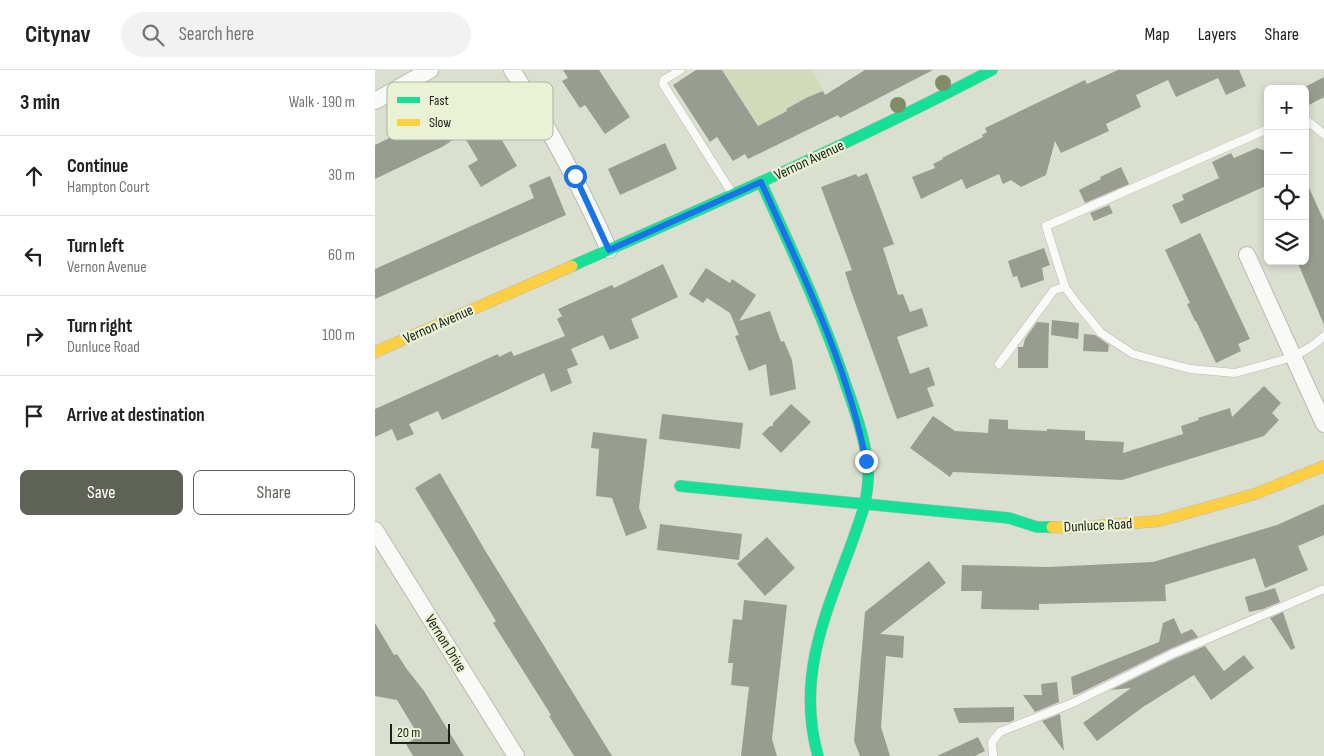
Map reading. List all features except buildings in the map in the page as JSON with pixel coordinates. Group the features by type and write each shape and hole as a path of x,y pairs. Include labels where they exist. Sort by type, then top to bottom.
{"street":[{"path":"409,82 430,70"},
{"path":"512,70 520,82"},
{"name":"Vernon Avenue","path":"375,352 733,195 880,128 965,80 992,70"},
{"path":"375,101 387,94"},
{"path":"553,137 575,176 609,250"},
{"path":"761,182 817,307 847,387 857,420 868,478 865,505 840,572 813,655 810,713 817,756"},
{"path":"1247,255 1324,424"},
{"name":"Dunluce Road","path":"680,486 1009,518 1037,527 1070,528 1159,521 1255,494 1324,466"},
{"name":"Vernon Drive","path":"375,530 516,756"}],"lane":[{"path":"680,70 664,80 663,84 733,195"},
{"path":"1309,121 1324,134"},
{"path":"1266,130 1046,226 1065,286 1078,306 1101,333 1133,354 1190,369 1235,372 1293,357 1312,346 1324,336"},
{"path":"999,364 1054,290 1065,286"},
{"path":"993,756 992,742 1000,732 1075,702 1172,654 1324,589"}],"green space":[{"path":"722,70 812,70 823,90 796,107 795,104 786,108 787,111 758,126"}],"traffic: fast":[{"path":"572,266 731,196 940,97 992,70"},
{"path":"761,182 807,284 838,362 860,428 868,469 864,507 821,628 814,659 811,690 811,722 818,756"},
{"path":"680,486 1009,518 1037,527 1052,527"}],"traffic: slow":[{"path":"375,352 572,266"},
{"path":"1052,527 1070,528 1159,521 1255,494 1324,466"}],"route":[{"path":"575,176 609,250 761,182 817,307 830,341 857,420 866,461"}]}
